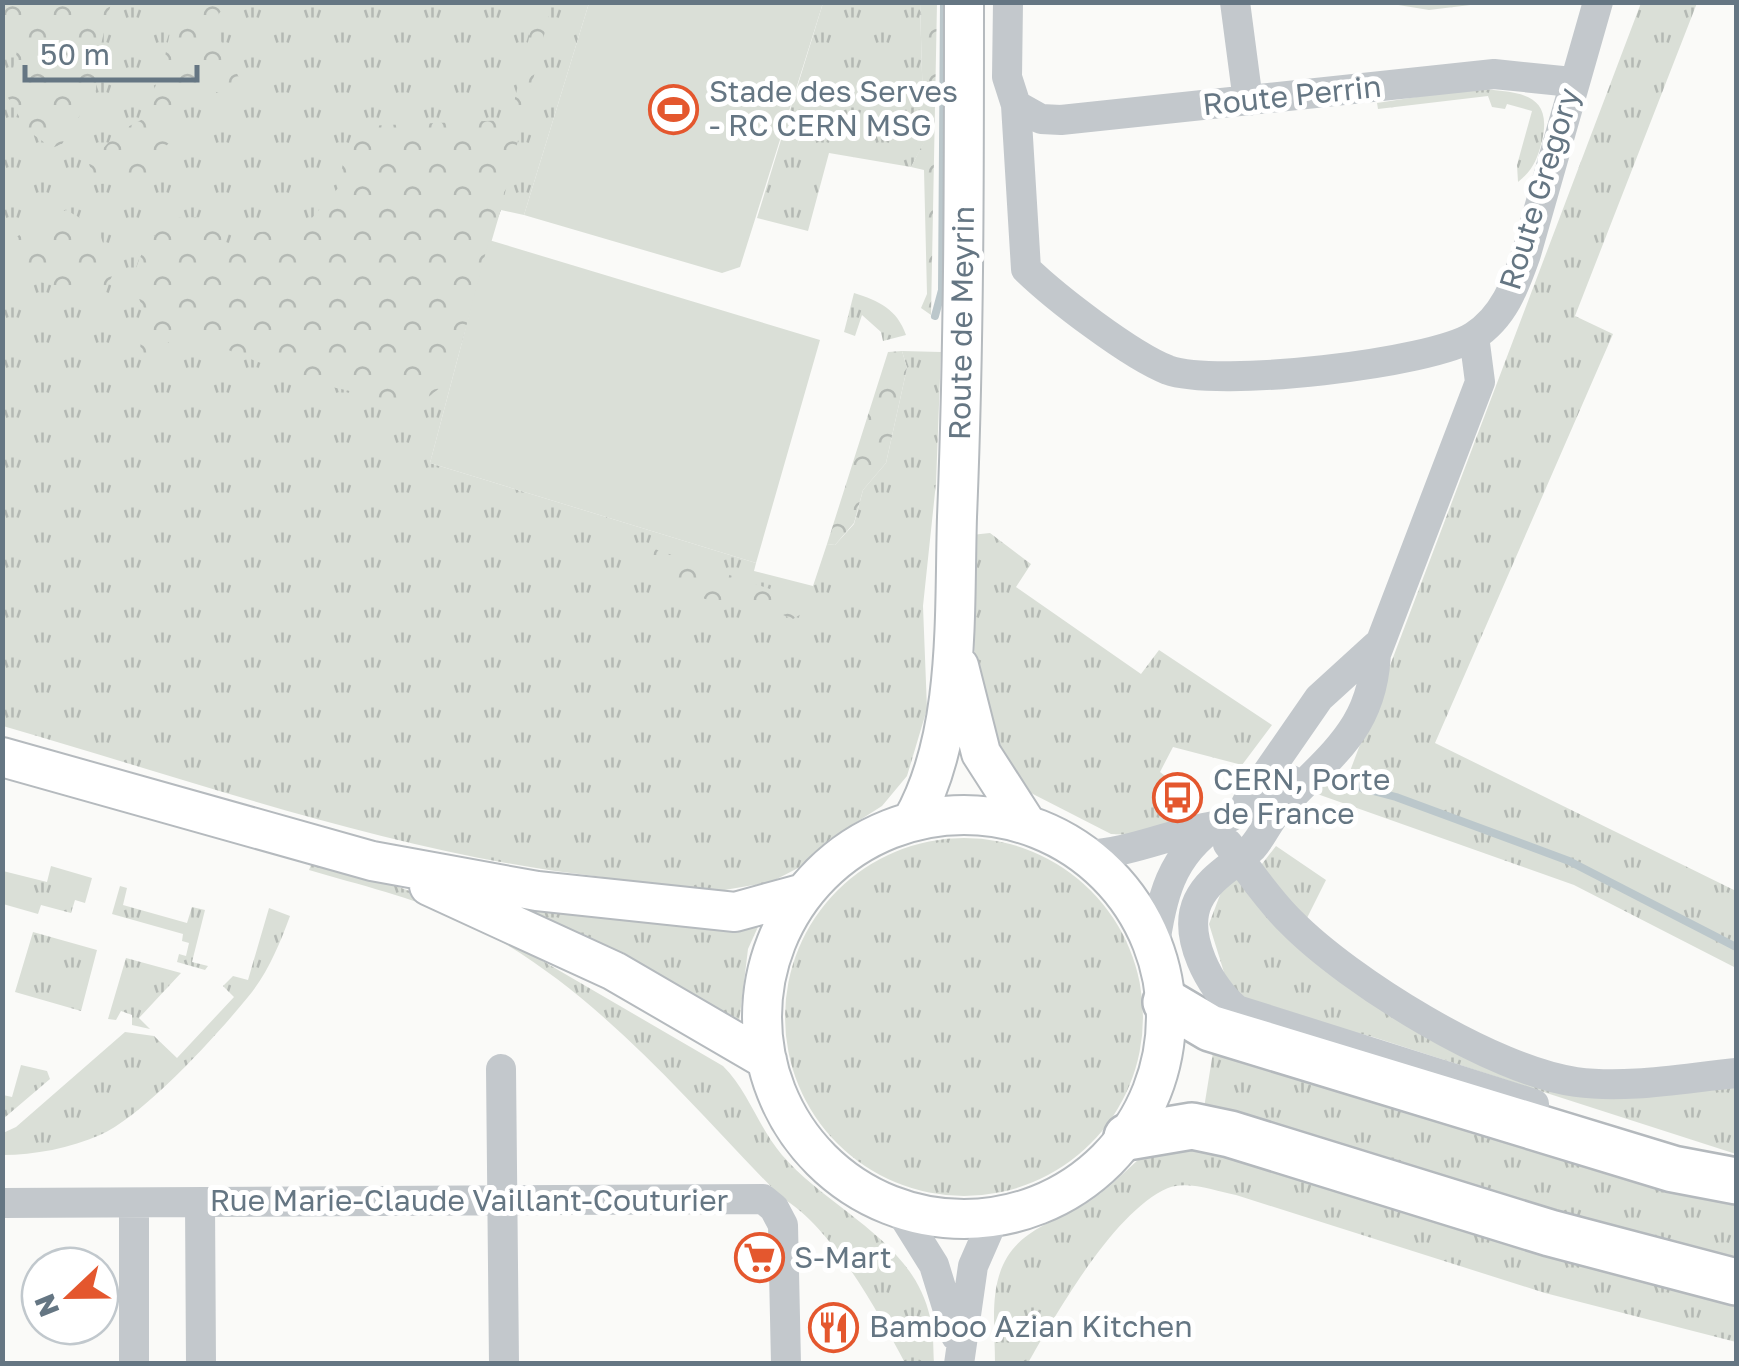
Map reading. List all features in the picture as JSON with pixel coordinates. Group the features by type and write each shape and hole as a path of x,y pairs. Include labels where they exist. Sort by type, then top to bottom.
{"highway":[{"path":"1166,1002 1210,1028 1673,1170 1736,1181"},
{"path":"1128,1137 1192,1126 1230,1134 1568,1238 1736,1282"}],"main road":[{"name":"Route de Meyrin","path":"912,821 939,758 953,642 962,330 964,2"},
{"name":"Route de Meyrin","path":"953,642 980,753 1026,822"},
{"path":"2,756 372,860 537,890 690,910 740,912 804,893"},
{"path":"966,814 1026,822 1085,855 1130,904 1154,951 1166,1002 1158,1076 1128,1137 1101,1166 1045,1202 994,1218 945,1220 899,1209 852,1185 804,1141 783,1107 767,1060 762,1014 766,969 780,930 804,893 853,848 912,821 966,814"},
{"path":"372,860 614,971 767,1060"}],"street":[{"path":"1008,2 1008,77 1016,105 1026,269 1045,288 1149,360 1187,375 1226,380 1278,376 1436,350 1474,336 1480,382 1376,646 1371,674 1341,729 1282,788 1227,819 1186,854 1166,882 1154,951"},
{"path":"1235,2 1248,101"},
{"name":"Route Gregory","path":"1474,336 1494,318 1512,292 1598,2"},
{"name":"Route Perrin","path":"1016,105 1041,119 1061,120 1494,74 1572,82"},
{"path":"1376,646 1376,676 1351,737 1276,812 1240,859 1207,887 1194,920 1212,982 1237,1010 1736,1169"},
{"path":"1085,855 1127,852 1227,819"},
{"path":"1227,819 1240,859 1277,908 1321,948 1502,1062 1555,1079 1612,1084 1736,1074"},
{"path":"501,1069 504,1364"},
{"name":"Rue Marie-Claude Vaillant-Couturier","path":"2,1203 763,1199 774,1208 783,1225 786,1364"},
{"path":"134,1203 134,1364"},
{"path":"200,1203 201,1364"},
{"path":"899,1209 934,1265 958,1354"},
{"path":"958,1354 973,1266 994,1218"}],"green space":[{"path":"1487,2 1429,10 1386,3"},
{"path":"2,3 589,3 524,215 501,210 489,240 430,463 756,563 754,571 813,586 827,544 835,545 854,524 863,490 886,463 907,368 902,351 941,352 936,483 923,606 927,709 907,776 882,806 830,839 800,867 771,882 701,894 602,888 602,877 450,852 375,834 3,726"},
{"path":"2,3 111,3 98,57 96,90 62,144 52,148 27,130 7,96 21,33 3,16"},
{"path":"176,3 227,3 212,23 250,100 191,86 174,138 153,159 154,169 132,183 96,184 89,164 118,132 143,119 163,66"},
{"path":"537,3 552,3 501,209 451,379 417,406 305,381 189,334 160,346 152,355 140,353 141,335 152,320 137,292 137,266 149,242 171,218 225,217 224,246 238,244 252,233 294,228 312,218 339,187 344,156 364,126 510,120"},
{"name":"Stade des Serves - RC CERN MSG","path":"589,3 823,3 740,267 722,273 524,215"},
{"path":"823,3 920,3 924,143 911,167 829,153 808,231 757,218"},
{"path":"920,3 937,3 931,315 921,308 927,294 924,170 911,167 924,142"},
{"path":"1641,3 1697,3 1575,316 1613,334 1435,743 1736,891 1736,968 1574,885 1306,790 1330,768 1347,779"},
{"path":"1475,88 1517,93 1528,97 1542,111 1544,124 1538,154 1531,169 1518,182 1517,165 1532,111 1507,104 1505,109 1492,107 1488,96 1378,109 1377,103"},
{"path":"66,210 98,228 113,274 104,293 91,294 3,273 3,244"},
{"path":"489,240 820,340 756,563 430,463"},
{"path":"854,293 886,307 906,335 883,341 881,332 862,315 855,336 844,332"},
{"path":"902,351 907,368 886,463 863,490 854,523 835,545 827,544 888,352"},
{"path":"990,533 1031,564 1016,587 1141,674 1159,650 1272,725 1242,765 1173,747 1160,772 1201,804 1163,826 1132,835 1111,834 1029,792 999,770 975,668 971,535"},
{"path":"643,545 816,605 793,619 756,604 705,599 636,559"},
{"path":"964,838 999,841 1033,851 1064,868 1091,890 1113,917 1130,948 1140,982 1140,1052 1130,1086 1113,1117 1091,1144 1064,1166 1033,1183 999,1193 964,1196 929,1193 895,1183 864,1166 837,1144 815,1117 798,1086 788,1052 785,1017 788,982 798,948 815,917 837,890 864,868 895,851 929,841"},
{"path":"1276,846 1326,880 1305,922 1258,869"},
{"path":"311,865 355,871 445,904 723,1066 782,1155 888,1246 906,1267 921,1290 930,1317 934,1363 905,1363 852,1272 819,1229 782,1198 633,1044 552,975 461,920 405,898 309,870"},
{"path":"51,866 92,878 85,903 75,900 71,913 41,905 38,914 3,904 3,871 47,882"},
{"path":"1242,875 1495,1067 1736,1081 1736,1154 1373,1037 1268,1010 1238,994 1227,982 1209,924 1223,887"},
{"path":"459,883 762,918 748,949 739,1023"},
{"path":"120,886 127,888 123,905 187,923 192,907 205,910 192,962 208,966 205,970 177,962 179,954 186,956 189,943 182,941 183,934 112,914"},
{"path":"269,908 290,916 264,975 222,1028 160,1091 118,1125 89,1140 52,1150 3,1155 3,1133 16,1127 125,1032 154,1036 177,1058 234,997 223,986 233,976 248,980"},
{"path":"33,932 97,950 81,1011 15,992"},
{"path":"126,958 181,973 139,1018 150,1029 132,1025 132,1015 121,1011 116,1020 108,1019"},
{"path":"1214,1046 1736,1199 1736,1261 1204,1108"},
{"path":"21,1065 47,1071 50,1079 3,1119 3,1095 12,1097"},
{"path":"1169,1138 1736,1299 1736,1342 1545,1293 1236,1195 1184,1185 1168,1188 1127,1218 1070,1292 1028,1363 995,1364 995,1293 1014,1247 1035,1230 1090,1201"}],"waterway":[{"path":"935,316 942,290 944,2"},
{"path":"1324,778 1396,797 1569,861 1736,947"}],"place":[{"name":"Stade des Serves - RC CERN MSG","path":"674,109"},
{"name":"CERN, Porte de France","path":"1178,797"},
{"name":"S-Mart","path":"759,1258"},
{"name":"Bamboo Azian Kitchen","path":"834,1327"}]}
